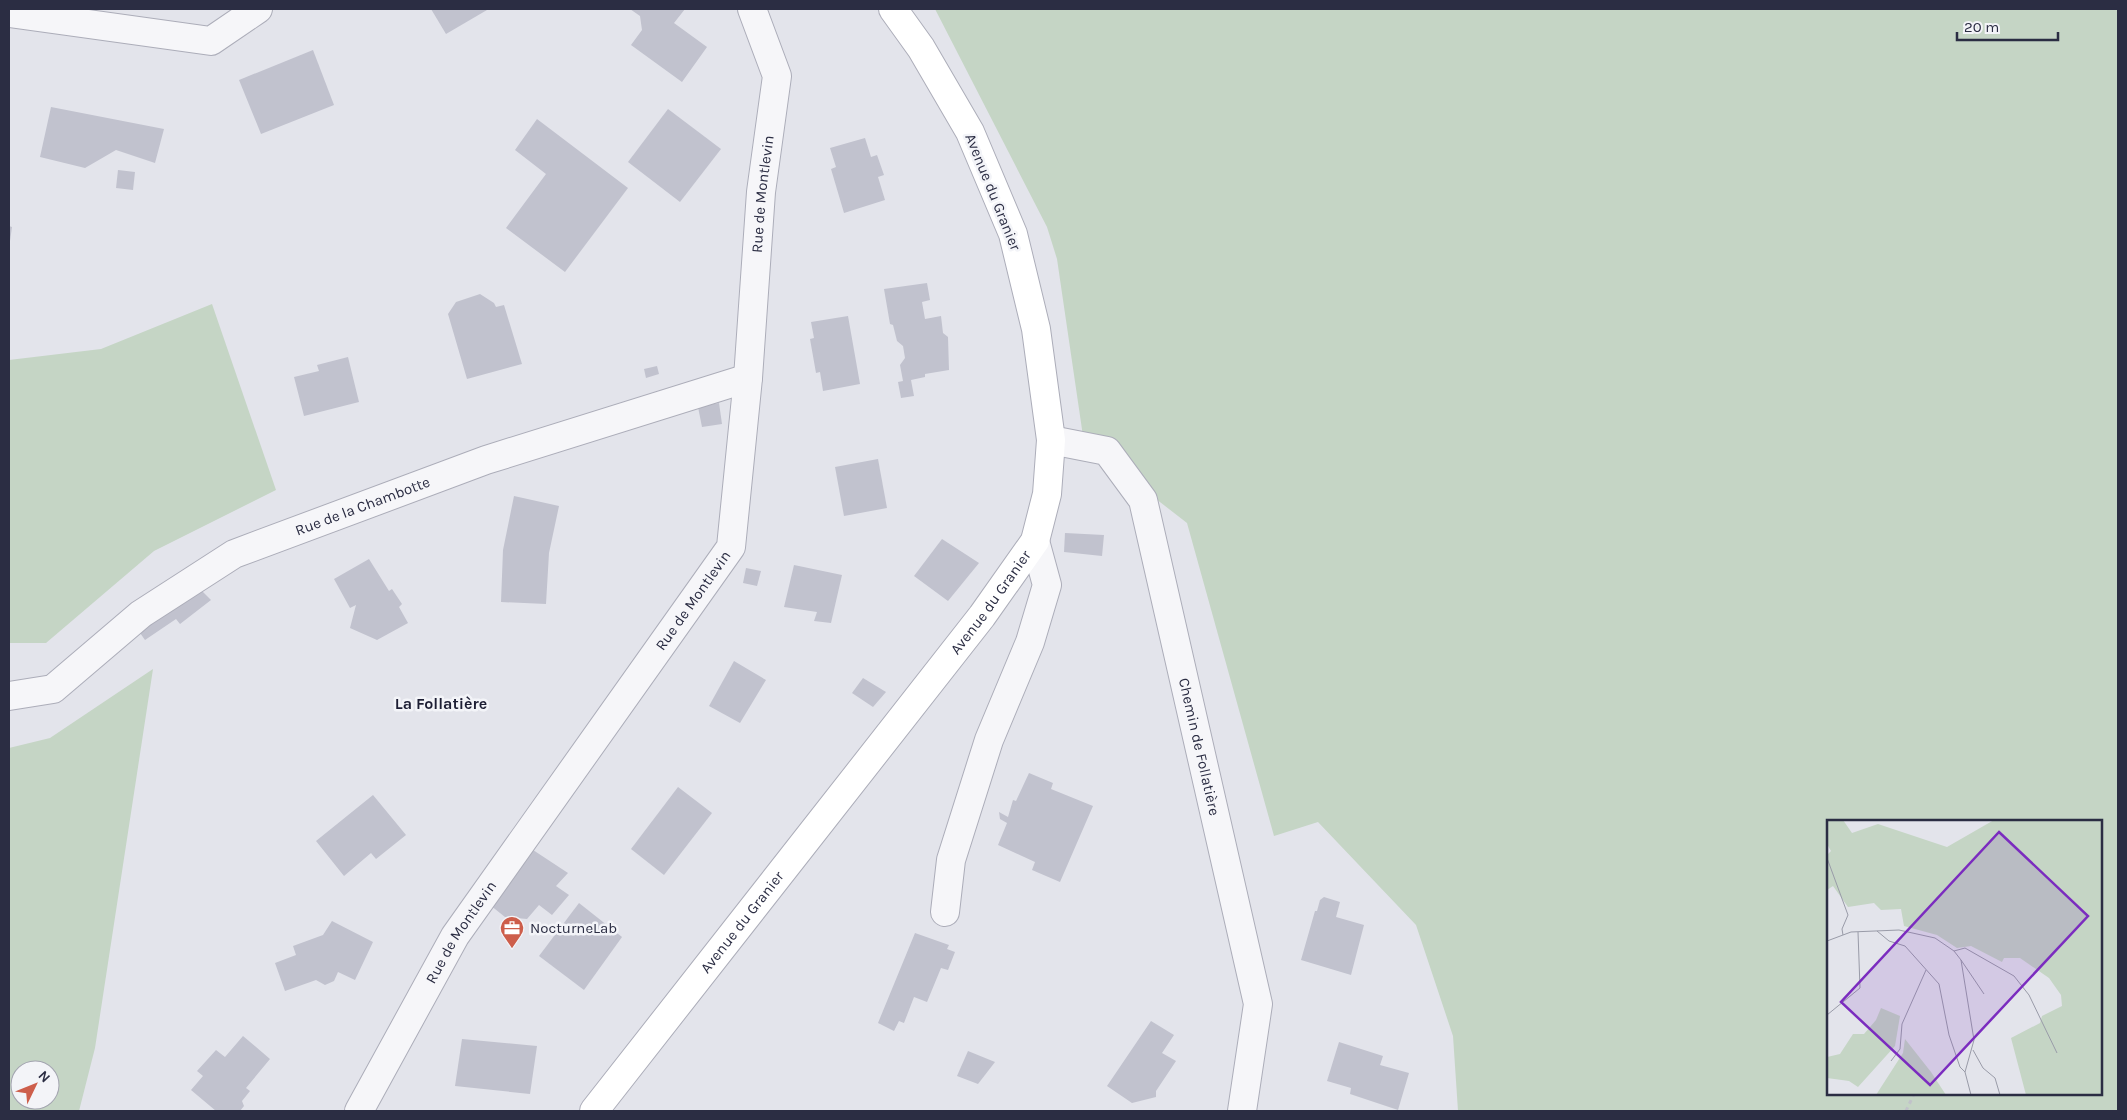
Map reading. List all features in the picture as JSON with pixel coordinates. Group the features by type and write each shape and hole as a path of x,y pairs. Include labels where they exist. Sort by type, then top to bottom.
{"main road":[{"name":"Avenue du Granier","path":"594,1111 982,616 1035,540 1047,494 1051,440 1036,329 1013,234 970,132 922,48 893,9"}],"street":[{"path":"9,13 211,41 258,9"},
{"name":"Rue de Montlevin","path":"359,1111 455,936 731,547 748,378 761,192 777,76 752,9"},
{"name":"Rue de la Chambotte","path":"9,696 53,689 141,614 234,554 486,460 748,378"},
{"name":"Chemin de Follatière","path":"1051,440 1108,451 1143,500 1258,1004 1242,1111"},
{"path":"945,912 954,850 990,740 1030,642 1047,585 1035,540"}],"path":[{"path":"1906,1111 1914,1095"}],"green space":[{"path":"935,9 2118,9 2118,1111 1458,1111 1453,1036 1416,925 1318,822 1274,836 1187,523 1084,443 1057,259 1047,227"},
{"path":"212,304 276,490 154,551 46,643 9,643 9,360 101,349"},
{"path":"153,669 95,1048 79,1111 9,1111 9,748 50,738"}],"building":[{"path":"431,9 486,9 487,10 446,34"},
{"path":"630,9 685,9 674,23 707,47 682,82 631,45 642,30 640,16"},
{"path":"313,50 334,105 261,134 239,80"},
{"path":"51,107 164,129 155,163 116,150 85,168 40,157"},
{"path":"668,109 721,149 680,202 628,162"},
{"path":"537,119 628,188 565,272 506,228 546,174 515,150"},
{"path":"865,138 871,157 877,155 884,175 878,177 885,200 844,213 831,169 836,167 830,148"},
{"path":"118,170 135,172 133,190 116,188"},
{"path":"9,226 12,227 10,241 9,241"},
{"path":"927,283 930,300 922,302 925,319 941,316 943,333 948,337 949,370 925,374 925,377 911,380 914,396 901,398 898,382 903,381 900,365 905,358 903,346 897,341 893,325 890,324 884,289"},
{"path":"480,294 494,303 496,307 504,305 522,364 467,379 448,314 456,302"},
{"path":"848,316 860,384 823,391 820,372 816,373 810,339 814,338 811,322"},
{"path":"348,357 359,402 304,416 294,377 319,371 317,365"},
{"path":"657,366 659,374 646,378 644,369"},
{"path":"719,403 722,424 702,427 698,407"},
{"path":"878,459 887,508 844,516 835,467"},
{"path":"514,496 559,506 549,553 546,604 501,602 503,550"},
{"path":"1065,533 1104,535 1102,556 1064,552"},
{"path":"942,539 979,563 948,601 914,576"},
{"path":"369,559 389,591 392,589 402,604 399,607 408,623 377,640 350,628 356,605 350,608 334,579"},
{"path":"794,565 842,575 831,623 814,621 817,612 784,607"},
{"path":"746,568 761,571 757,586 743,583"},
{"path":"193,582 211,600 180,624 176,619 145,640 133,623"},
{"path":"734,661 766,680 740,723 709,706"},
{"path":"863,678 886,692 873,707 852,693"},
{"path":"1029,773 1053,783 1051,789 1093,806 1060,882 1032,870 1035,862 998,845 1007,823 1000,819 999,812 1008,817 1013,800 1016,801"},
{"path":"678,787 712,813 664,875 631,849"},
{"path":"373,795 406,835 376,859 371,853 344,876 316,841"},
{"path":"530,848 568,873 556,886 569,895 552,915 539,905 527,919 505,917 490,905"},
{"path":"1324,897 1340,902 1336,917 1364,925 1351,975 1301,960 1315,911 1317,911 1320,900"},
{"path":"579,903 622,937 584,990 539,956"},
{"path":"332,921 373,942 355,980 338,972 334,981 325,985 316,980 285,991 275,963 296,955 293,946 323,935"},
{"path":"915,933 949,945 947,949 955,952 948,970 941,968 927,1002 914,997 904,1023 899,1021 894,1031 878,1023"},
{"path":"1151,1021 1174,1035 1162,1053 1176,1061 1156,1091 1156,1097 1132,1103 1107,1086"},
{"path":"243,1036 270,1059 246,1088 250,1091 242,1101 244,1106 240,1111 216,1111 191,1090 203,1076 197,1071 216,1050 225,1057"},
{"path":"462,1039 537,1046 530,1094 455,1086"},
{"path":"1339,1042 1383,1056 1380,1065 1409,1073 1398,1110 1350,1094 1351,1088 1327,1081"},
{"path":"968,1051 995,1062 978,1084 957,1076"}],"place":[{"name":"NocturneLab","path":"512,949"}],"district":[{"name":"La Follatière","path":"441,703"}]}
